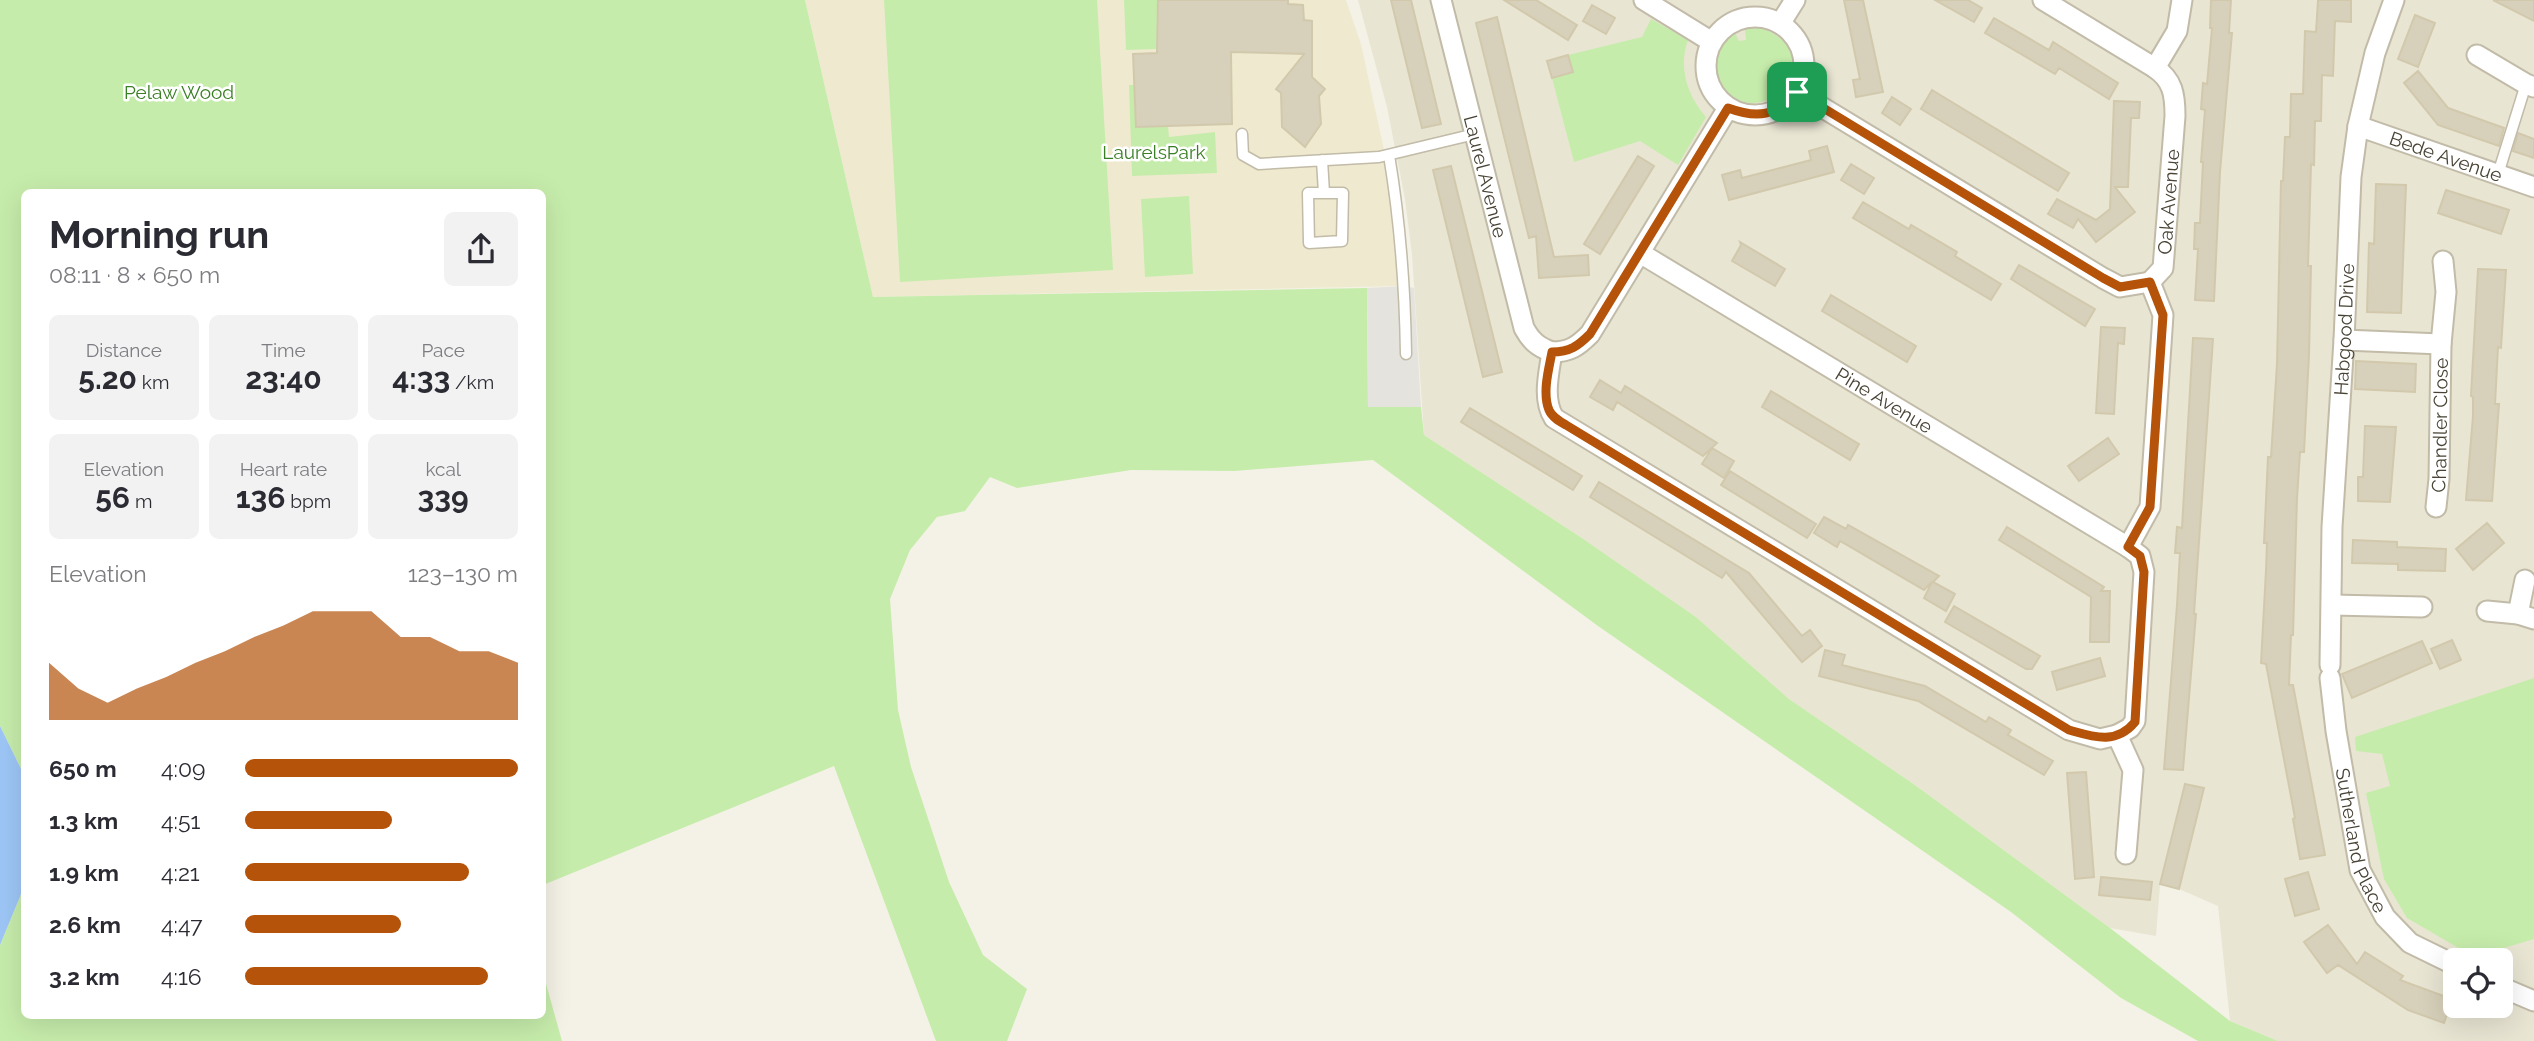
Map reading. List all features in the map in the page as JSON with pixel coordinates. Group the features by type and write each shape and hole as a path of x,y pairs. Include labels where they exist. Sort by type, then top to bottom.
{"street":[{"name":"Laurel Avenue","path":"1441,0 1524,328 1530,340 1546,349"},
{"path":"1644,0 1712,42"},
{"path":"1780,24 1795,0"},
{"name":"Oak Avenue","path":"2043,0 2155,68 2166,76 2175,94 2163,268 2150,282"},
{"path":"2155,68 2178,31 2182,0"},
{"name":"Habgood Drive","path":"2330,671 2332,527 2351,177 2358,126 2375,53 2394,0"},
{"path":"1760,18 1780,24 1794,36 1801,48 1803,79 1797,92 1786,104 1767,114 1746,115 1728,108 1715,96 1707,76 1706,58 1712,42 1726,27 1741,19 1760,18"},
{"path":"2477,55 2530,86"},
{"path":"1728,108 1590,334 1578,346 1566,352 1546,349 1548,409 1554,418 2069,730 2100,739 2117,735 2135,722 2144,572 2140,556 2128,547 2150,507 2163,315 2150,282 2120,287 2112,283 1797,92"},
{"name":"Bede Avenue","path":"2358,126 2534,187"},
{"name":"Pine Avenue","path":"1640,253 2128,547"},
{"name":"Chandler Close","path":"2436,507 2439,479 2441,344 2446,292 2443,261"},
{"name":"Chandler Close","path":"2344,340 2441,344"},
{"path":"2487,611 2526,617 2525,580"},
{"path":"2332,605 2422,607"},
{"name":"Sutherland Place","path":"2330,671 2336,731 2360,870 2385,917 2410,943 2443,959"},
{"path":"2117,735 2133,770 2126,854"},
{"path":"2513,992 2534,1002"}],"lane":[{"path":"2498,174 2530,86"},
{"path":"1242,134 1243,155 1259,164 1389,155 1475,134"},
{"path":"1389,155 1398,209 1405,286 1406,354"},
{"path":"1322,160 1324,193"},
{"path":"1343,192 1342,241 1309,243 1308,193 1324,193 1343,192"}],"shaded area":[{"path":"805,0 1346,0 1361,44 1388,168 1400,286 873,297"},
{"path":"1358,0 2534,0 2534,1041 2278,1041 2230,1021 2218,906 2179,889 2160,885 2156,936 2110,928 1915,785 1789,699 1696,617 1582,538 1424,435 1412,255 1405,199 1387,107"},
{"path":"1367,288 1414,288 1421,407 1368,407"}],"green space":[{"name":"Pelaw Wood","path":"0,0 805,0 873,297 1367,288 1368,407 1421,407 1424,435 1582,538 1696,617 1789,699 1915,785 2110,928 2230,1021 2278,1041 2198,1041 2121,998 2011,912 1598,626 1373,460 1234,471 1131,470 1017,488 990,477 965,511 937,517 910,550 890,599 898,710 911,767 949,882 983,955 1027,989 1007,1041 936,1041 834,766 546,884 546,189 21,189 21,769 0,726"},
{"path":"884,0 1097,0 1113,270 900,282"},
{"path":"1124,0 1173,0 1157,49 1126,50"},
{"path":"1651,19 1688,40 1684,60 1686,80 1689,90 1706,117 1678,165 1640,141 1574,162 1552,78 1573,72 1568,55 1642,37"},
{"path":"1757,27 1777,36 1789,48 1793,62 1790,76 1782,89 1770,98 1756,103 1741,101 1720,83 1715,56 1722,42 1734,31 1739,41 1746,40 1745,29"},
{"name":"LaurelsPark","path":"1129,85 1134,85 1136,127 1168,126 1169,137 1215,132 1217,173 1132,176"},
{"path":"1189,196 1193,274 1145,277 1141,199"},
{"path":"2534,678 2534,939 2504,948 2459,948 2407,918 2384,879 2366,793 2390,786 2382,754 2356,751 2355,737"},
{"path":"21,894 21,1019 546,1019 546,984 562,1041 0,1041 0,945"}],"water":[{"path":"0,726 21,769 21,894 0,945"}],"building":[{"path":"1158,0 1288,0 1288,4 1303,5 1304,20 1312,21 1312,77 1325,89 1319,96 1321,124 1305,147 1282,127 1281,93 1276,89 1304,54 1231,52 1232,124 1136,127 1133,54 1157,53"},
{"path":"1391,0 1411,0 1441,124 1422,128"},
{"path":"1504,0 1536,0 1577,25 1568,40"},
{"path":"1844,0 1863,0 1883,92 1856,97 1853,80 1860,79"},
{"path":"1935,0 1968,0 1982,8 1974,22"},
{"path":"2211,0 2231,0 2229,33 2232,33 2220,172 2214,301 2195,300 2198,249 2194,249 2195,223 2200,223 2205,110 2201,109 2203,83 2207,84 2212,28"},
{"path":"2318,0 2351,0 2351,22 2335,21 2333,76 2322,75 2321,121 2315,121 2314,165 2311,164 2309,355 2304,452 2300,452 2297,498 2289,685 2293,685 2325,855 2300,859 2293,819 2295,818 2266,664 2261,663 2268,457 2271,457 2277,364 2281,181 2285,137 2290,137 2291,94 2303,94 2305,31 2316,32"},
{"path":"2493,0 2534,0 2534,21"},
{"path":"1592,5 1615,18 1606,34 1583,21"},
{"path":"2415,15 2435,23 2418,67 2398,59"},
{"path":"1497,17 1554,257 1588,255 1589,275 1539,278 1536,236 1529,238 1476,23"},
{"path":"1994,18 2049,50 2053,42 2118,83 2109,99 2059,68 2055,74 1985,33"},
{"path":"1568,55 1573,72 1552,78 1547,61"},
{"path":"2418,71 2448,108 2504,128 2499,146 2438,125 2404,83"},
{"path":"1932,90 2069,173 2058,191 1921,109"},
{"path":"1892,97 1911,109 1900,125 1882,113"},
{"path":"2114,101 2140,102 2139,118 2131,118 2128,187 2115,187 2135,212 2096,242 2078,219 2073,228 2048,214 2057,199 2096,220 2110,209"},
{"path":"2518,133 2534,139 2534,158 2513,151"},
{"path":"1827,146 1834,172 1729,200 1722,175 1740,170 1742,178 1811,160 1809,151"},
{"path":"1638,156 1654,166 1600,254 1584,244"},
{"path":"1851,164 1874,178 1864,194 1841,180"},
{"path":"1451,166 1502,372 1483,377 1433,170"},
{"path":"2376,184 2406,185 2401,313 2367,312 2369,243 2374,244"},
{"path":"2446,190 2509,210 2501,234 2438,213"},
{"path":"1863,202 1909,229 1911,225 1957,252 1955,256 2001,284 1991,300 1853,218"},
{"path":"1740,242 1785,269 1775,286 1732,261"},
{"path":"2019,265 2095,309 2085,326 2011,279"},
{"path":"2478,269 2506,270 2501,348 2498,347 2495,404 2499,404 2492,501 2466,500 2473,416 2471,396"},
{"path":"1831,295 1916,346 1907,362 1822,311"},
{"path":"2101,327 2125,328 2124,344 2118,343 2114,414 2096,413"},
{"path":"2193,338 2213,339 2196,614 2183,770 2164,769 2180,553 2175,553 2177,527 2182,528"},
{"path":"2356,361 2416,364 2415,392 2355,389"},
{"path":"1600,380 1621,393 1625,386 1717,443 1703,456 1617,402 1613,410 1590,397"},
{"path":"1771,391 1859,444 1850,460 1762,407"},
{"path":"1470,408 1582,476 1573,490 1461,422"},
{"path":"2365,426 2396,427 2390,502 2358,501 2358,477 2363,477"},
{"path":"2108,438 2119,454 2079,481 2068,466"},
{"path":"1712,448 1734,461 1724,478 1702,464"},
{"path":"1730,471 1816,524 1807,538 1721,485"},
{"path":"1599,482 1749,573 1802,636 1810,630 1822,646 1802,662 1726,572 1722,578 1590,497"},
{"path":"1824,517 1846,529 1848,525 1939,576 1933,582 1955,594 1946,611 1924,598 1932,582 1924,590 1840,541 1837,547 1814,533"},
{"path":"2487,523 2504,543 2473,570 2456,549"},
{"path":"2007,527 2104,587 2101,591 2110,591 2109,642 2090,642 2091,597 1999,540"},
{"path":"2353,540 2397,542 2397,547 2446,549 2445,571 2398,570 2398,564 2352,563"},
{"path":"1954,606 2040,656 2032,669 2026,669 1945,622"},
{"path":"2452,640 2461,660 2440,669 2431,649"},
{"path":"2422,641 2432,663 2352,698 2342,674"},
{"path":"1825,650 1845,655 1842,665 1925,686 1986,722 1989,717 2011,730 2008,735 2053,761 2044,775 1918,701 1819,676"},
{"path":"2100,658 2105,676 2057,690 2052,672"},
{"path":"2086,772 2094,877 2075,879 2067,773"},
{"path":"2185,784 2204,788 2179,889 2160,884"},
{"path":"2308,872 2319,909 2295,916 2285,879"},
{"path":"2101,877 2152,882 2150,900 2099,895"},
{"path":"2328,925 2357,964 2365,952 2403,976 2400,980 2443,996 2444,1023 2408,1010 2338,965 2327,973 2304,942"}],"route":[{"path":"1797,92 2103,278 2120,287 2150,282 2163,315 2150,507 2128,547 2140,556 2144,572 2135,722 2117,735 2100,739 2069,730 1554,418 1548,409 1547,393 1552,352 1566,352 1578,346 1590,334 1728,108 1746,115 1767,114 1786,104 1797,92"}]}
